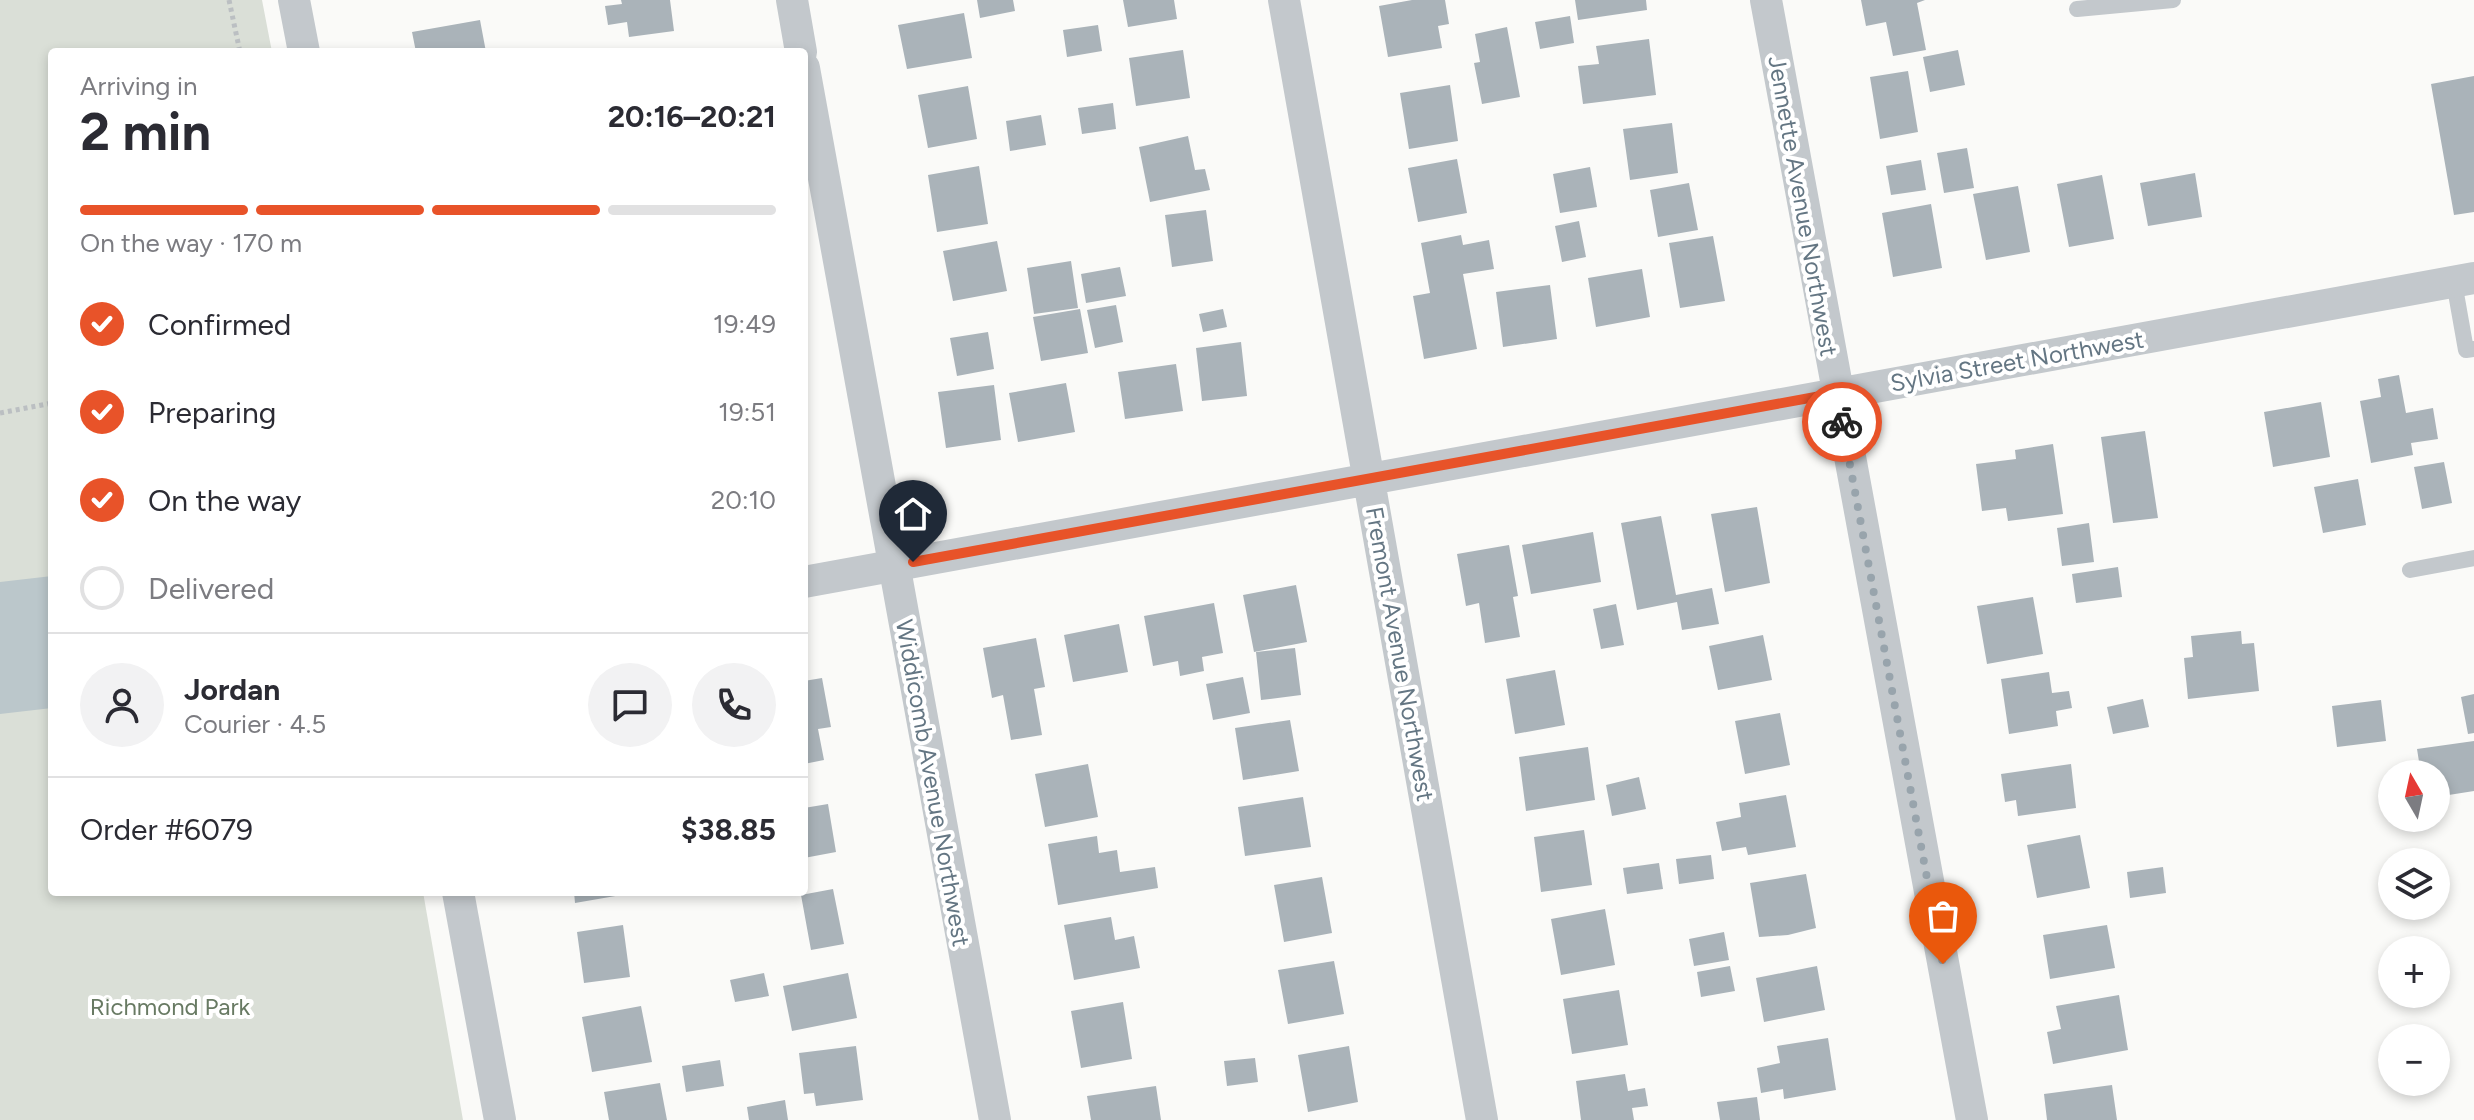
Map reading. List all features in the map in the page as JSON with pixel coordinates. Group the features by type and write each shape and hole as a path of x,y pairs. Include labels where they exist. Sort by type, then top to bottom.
{"street":[{"path":"294,0 303,48"},
{"path":"792,0 800,48"},
{"name":"Fremont Avenue Northwest","path":"1284,0 1482,1120"},
{"name":"Jennette Avenue Northwest","path":"1766,0 1972,1120"},
{"name":"Widdicomb Avenue Northwest","path":"808,90 995,1120"},
{"name":"Sylvia Street Northwest","path":"808,581 2464,280"},
{"path":"459,896 500,1120"}],"lane":[{"path":"2077,9 2173,0"},
{"path":"2464,280 2466,350 2474,349"},
{"path":"2410,570 2474,558"}],"path":[{"path":"229,0 239,48"},
{"path":"0,413 48,404"}],"green space":[{"name":"Richmond Park","path":"0,0 262,0 271,48 48,48 48,896 424,896 463,1120 0,1120"}],"shaded area":[{"path":"48,576 48,708 0,714 0,582"}],"building":[{"path":"621,0 670,0 674,31 629,37 627,22 608,25 605,6 622,4"},
{"path":"977,0 1013,0 1015,11 980,18"},
{"path":"1123,0 1174,0 1177,19 1128,27"},
{"path":"1412,0 1445,0 1449,24 1438,26 1442,48 1388,57 1379,6"},
{"path":"1575,0 1646,0 1647,10 1578,20"},
{"path":"1861,0 1925,0 1917,3 1926,50 1893,56 1886,22 1866,26"},
{"path":"964,13 972,58 907,69 898,25"},
{"path":"1570,16 1574,43 1540,49 1535,22"},
{"path":"480,20 485,48 415,48 412,32"},
{"path":"1098,25 1102,51 1067,57 1063,30"},
{"path":"1507,27 1520,97 1482,104 1474,63 1480,62 1475,34"},
{"path":"1649,39 1656,95 1583,104 1578,66 1599,64 1596,46"},
{"path":"1183,50 1190,98 1136,106 1129,58"},
{"path":"1958,50 1965,85 1930,92 1923,57"},
{"path":"1908,71 1918,132 1880,139 1870,77"},
{"path":"2474,76 2474,212 2454,215 2431,84"},
{"path":"1450,85 1458,141 1409,149 1400,93"},
{"path":"968,86 977,139 928,148 918,95"},
{"path":"1113,103 1116,129 1082,134 1078,108"},
{"path":"1041,115 1046,145 1010,151 1006,121"},
{"path":"1672,123 1678,173 1630,180 1623,129"},
{"path":"1188,136 1195,170 1205,169 1210,190 1150,202 1139,147"},
{"path":"1967,148 1974,188 1944,193 1937,153"},
{"path":"1457,159 1467,213 1418,222 1408,168"},
{"path":"1921,160 1926,190 1891,195 1886,166"},
{"path":"979,166 988,224 937,232 928,175"},
{"path":"1590,167 1597,207 1560,213 1553,174"},
{"path":"2195,173 2202,217 2148,226 2140,183"},
{"path":"2102,175 2114,239 2069,247 2057,184"},
{"path":"1689,183 1698,230 1658,237 1650,190"},
{"path":"2018,186 2030,252 1986,260 1973,194"},
{"path":"1931,204 1942,268 1893,277 1882,213"},
{"path":"1206,210 1213,261 1172,267 1165,215"},
{"path":"1579,221 1586,257 1562,262 1555,226"},
{"path":"1461,235 1463,245 1489,240 1494,269 1463,274 1477,349 1424,359 1413,296 1430,293 1421,243"},
{"path":"1713,236 1725,301 1680,308 1669,243"},
{"path":"997,241 1007,291 953,301 943,251"},
{"path":"1071,261 1078,308 1034,314 1027,268"},
{"path":"1120,267 1126,296 1086,303 1081,274"},
{"path":"1642,269 1650,317 1596,327 1588,278"},
{"path":"1550,285 1557,339 1503,347 1496,292"},
{"path":"1116,305 1123,342 1095,348 1087,310"},
{"path":"1080,309 1088,353 1041,361 1033,317"},
{"path":"1223,309 1227,327 1203,332 1199,314"},
{"path":"988,332 994,369 957,376 950,338"},
{"path":"1241,342 1247,396 1202,401 1196,348"},
{"path":"1176,364 1183,411 1125,419 1118,372"},
{"path":"2399,375 2406,413 2433,408 2438,439 2411,443 2413,455 2371,463 2360,401 2381,397 2378,379"},
{"path":"1066,383 1075,432 1018,442 1009,393"},
{"path":"994,385 1001,440 946,448 938,392"},
{"path":"2321,402 2330,457 2273,467 2264,412"},
{"path":"2145,431 2158,518 2113,523 2101,437"},
{"path":"2053,444 2063,514 2008,521 2006,508 1982,511 1976,464 2016,459 2015,450"},
{"path":"2444,462 2452,503 2422,509 2414,467"},
{"path":"2358,479 2366,525 2323,533 2314,487"},
{"path":"1757,507 1770,583 1725,592 1711,514"},
{"path":"1661,516 1676,595 1712,588 1719,624 1682,630 1677,602 1637,610 1621,523"},
{"path":"2089,523 2094,562 2062,566 2057,528"},
{"path":"1593,532 1601,582 1531,594 1522,545"},
{"path":"1509,545 1518,596 1513,597 1520,637 1485,643 1479,603 1466,606 1457,554"},
{"path":"2118,567 2122,597 2076,603 2072,574"},
{"path":"1296,585 1307,642 1254,652 1243,595"},
{"path":"2033,597 2043,654 1987,664 1977,606"},
{"path":"1214,603 1223,653 1202,657 1204,671 1180,676 1178,661 1153,666 1144,616"},
{"path":"1616,604 1624,645 1601,649 1593,609"},
{"path":"1119,624 1128,672 1073,682 1064,635"},
{"path":"2241,631 2242,644 2254,643 2259,691 2188,699 2184,658 2193,657 2191,636"},
{"path":"1763,635 1772,680 1718,690 1709,646"},
{"path":"1036,638 1045,687 1034,689 1042,735 1011,740 1003,695 992,698 983,648"},
{"path":"1295,648 1301,695 1261,700 1256,652"},
{"path":"1555,670 1565,725 1515,734 1506,679"},
{"path":"2049,672 2052,693 2069,691 2072,708 2056,711 2058,726 2009,734 2001,679"},
{"path":"1243,677 1250,713 1213,720 1206,684"},
{"path":"822,678 831,727 818,729 824,760 808,763 808,680"},
{"path":"2474,694 2474,733 2468,734 2461,697"},
{"path":"2143,699 2149,727 2113,734 2107,707"},
{"path":"2381,700 2386,741 2337,747 2332,706"},
{"path":"1780,713 1790,765 1745,774 1735,721"},
{"path":"1290,720 1299,771 1243,780 1235,728"},
{"path":"2474,741 2474,791 2450,795 2450,760 2419,760 2417,749"},
{"path":"1588,747 1595,800 1526,811 1519,757"},
{"path":"1088,764 1098,817 1045,827 1035,774"},
{"path":"2071,764 2076,808 2018,816 2016,800 2005,802 2001,774"},
{"path":"1639,777 1646,809 1612,816 1606,785"},
{"path":"1786,795 1796,847 1748,855 1746,847 1722,851 1716,822 1741,817 1739,803"},
{"path":"1303,797 1311,847 1245,856 1238,807"},
{"path":"828,804 836,852 808,857 808,807"},
{"path":"1584,830 1592,885 1541,892 1534,837"},
{"path":"2080,835 2090,888 2037,898 2027,845"},
{"path":"1097,836 1099,853 1117,850 1120,872 1155,867 1158,888 1058,905 1048,844"},
{"path":"1711,855 1714,879 1679,884 1676,859"},
{"path":"1659,863 1663,889 1627,894 1623,868"},
{"path":"2163,867 2166,893 2130,898 2127,872"},
{"path":"1806,874 1816,928 1788,935 1759,937 1750,883"},
{"path":"1322,877 1332,933 1284,942 1274,885"},
{"path":"833,889 844,944 811,950 801,896"},
{"path":"574,896 615,896 575,903"},
{"path":"1605,909 1615,965 1561,975 1551,919"},
{"path":"1111,917 1115,940 1134,936 1140,968 1074,980 1064,925"},
{"path":"623,925 630,977 584,983 577,932"},
{"path":"2107,925 2115,968 2050,979 2043,935"},
{"path":"1724,932 1729,960 1694,966 1689,939"},
{"path":"1334,961 1344,1014 1288,1024 1278,970"},
{"path":"1730,966 1735,991 1701,997 1697,972"},
{"path":"1817,966 1825,1010 1764,1022 1756,978"},
{"path":"764,973 769,996 735,1002 730,980"},
{"path":"848,973 857,1018 792,1031 783,986"},
{"path":"1619,990 1628,1045 1572,1054 1563,999"},
{"path":"2119,995 2128,1050 2053,1064 2047,1032 2061,1029 2056,1006"},
{"path":"1123,1002 1132,1059 1081,1068 1071,1011"},
{"path":"641,1006 652,1062 592,1072 582,1017"},
{"path":"1828,1038 1836,1090 1784,1099 1783,1089 1761,1093 1757,1068 1780,1063 1777,1046"},
{"path":"856,1046 863,1100 816,1106 814,1093 804,1094 799,1053"},
{"path":"1349,1046 1358,1102 1308,1112 1298,1055"},
{"path":"1255,1058 1258,1082 1227,1086 1224,1061"},
{"path":"720,1060 724,1086 686,1092 682,1066"},
{"path":"1625,1074 1628,1091 1645,1088 1648,1106 1632,1108 1634,1120 1581,1120 1576,1081"},
{"path":"660,1083 667,1120 609,1120 604,1092"},
{"path":"2112,1085 2117,1120 2047,1120 2044,1094"},
{"path":"1156,1086 1161,1120 1091,1120 1087,1096"},
{"path":"1757,1097 1760,1120 1720,1120 1717,1102"},
{"path":"785,1100 788,1120 749,1120 747,1107"}],"way so far":[{"path":"1842,422 1943,964"}],"route":[{"path":"913,562 1837,393 1842,422"}]}
